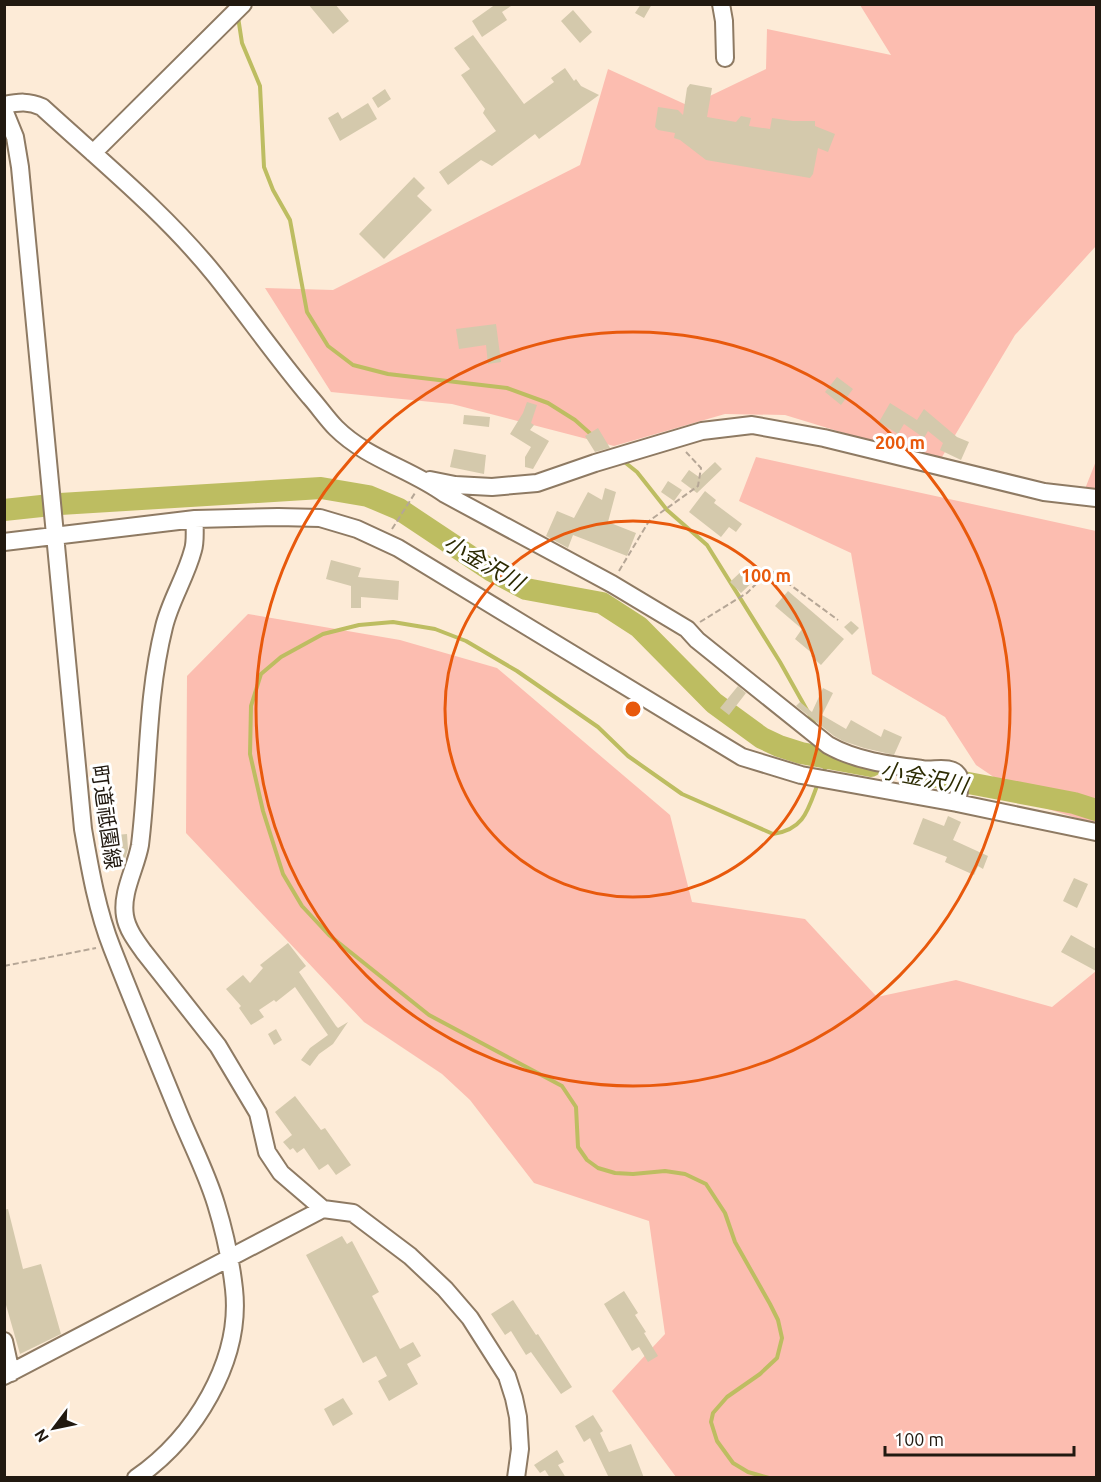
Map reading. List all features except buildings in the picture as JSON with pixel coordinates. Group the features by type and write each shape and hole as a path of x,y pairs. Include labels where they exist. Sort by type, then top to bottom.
{"street":[{"path":"93,153 243,4"},
{"path":"721,4 725,58"},
{"path":"4,105 32,102 42,107 178,232 214,274 294,379 337,429 364,450 425,480 445,494 612,584 687,630 828,745 846,755 926,770 948,769 957,773 960,778 957,803"},
{"name":"町道祗園線","path":"4,110 15,137 20,167 83,829 100,912 110,945 216,1204 234,1290 234,1321 224,1365 206,1405 182,1436 136,1478"},
{"path":"425,480 492,487 537,483 671,440 712,430 752,426 865,448 1044,492 1096,498"},
{"path":"4,542 195,519 320,518 357,529 398,548 742,757 801,775 957,803 1096,832"},
{"path":"195,519 194,548 164,625 154,672 143,820 138,855 124,899 125,916 133,938 223,1056 258,1113 267,1152 281,1173 323,1209 353,1213 410,1256 445,1289 470,1318 507,1376 514,1398 520,1449 516,1478"},
{"path":"4,1341 8,1375 323,1209"}],"path":[{"path":"612,584 649,520 698,486 701,468 689,454 671,440"},
{"path":"394,526 410,501"},
{"path":"687,630 747,593 770,570 838,620"},
{"path":"4,966 110,945"}],"shaded area":[{"path":"860,5 1096,5 1096,246 1015,335 939,462 785,415 725,414 614,446 452,404 331,392 265,288 333,290 580,165 608,69 689,106 766,69 767,29 891,55"},
{"path":"756,457 1096,531 1096,824 1035,805 976,765 945,717 872,674 851,553 739,501"},
{"path":"1096,461 1096,496 1083,494"},
{"path":"248,614 400,640 497,668 670,815 692,902 805,919 877,997 956,980 1052,1007 1096,971 1096,1477 676,1477 612,1391 665,1334 649,1221 534,1183 470,1100 442,1074 364,1022 186,833 187,676"}],"waterway":[{"path":"238,17 242,43 260,86 264,167 273,190 290,220 307,312 328,346 353,365 388,374 507,388 548,403 575,420 593,436"},
{"path":"622,460 637,472 667,510 707,545 780,662 817,728"},
{"name":"小金沢川","path":"4,510 60,504 321,488 368,496 399,509 492,571 526,589 602,603 639,627 714,703 762,738 801,753 871,766"},
{"path":"769,1478 748,1472 733,1463 717,1441 711,1422 713,1413 727,1397 760,1374 777,1358 782,1338 778,1320 735,1242 725,1213 706,1184 685,1174 665,1171 633,1174 615,1173 598,1168 587,1160 578,1147 576,1107 562,1086 429,1015 329,935 302,906 283,874 263,811 250,754 251,706 261,674 281,657 323,634 359,625 393,622 435,629 466,641 517,671 598,727 628,756 682,794 773,834 783,832 798,823 808,810 818,783"},
{"name":"小金沢川","path":"822,774 830,759 825,749"},
{"name":"小金沢川","path":"910,772 1074,803 1096,810"}]}
